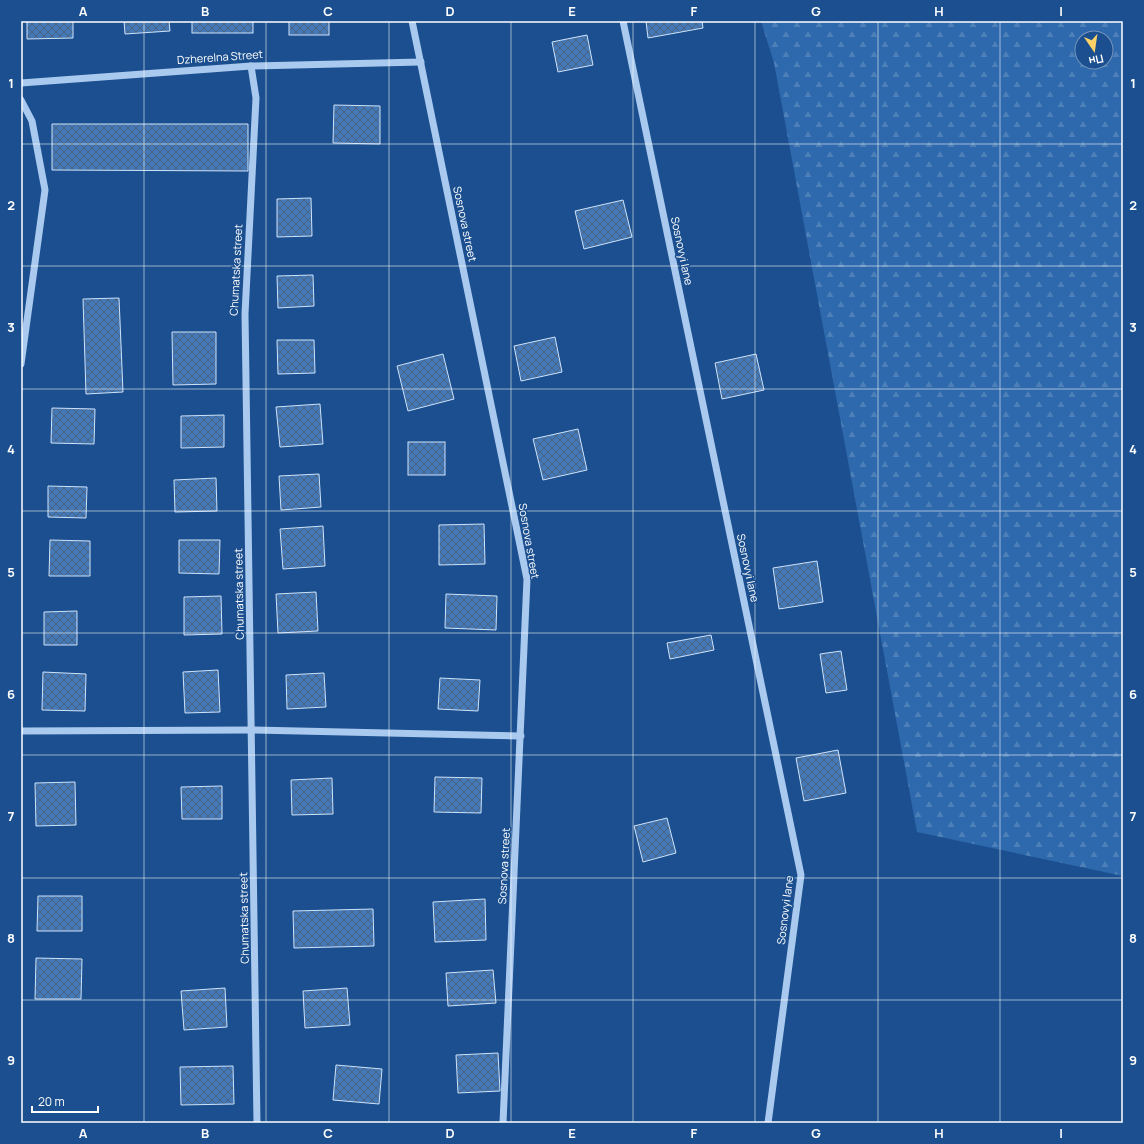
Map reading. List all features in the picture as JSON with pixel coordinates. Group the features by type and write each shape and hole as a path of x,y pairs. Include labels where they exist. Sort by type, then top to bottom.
{"street":[{"name":"Sosnova street","path":"412,21 527,579 503,1123"},
{"name":"Sosnovyi lane","path":"623,21 801,876 768,1123"},
{"name":"Dzherelna Street","path":"21,83 251,66 421,62"},
{"name":"Chumatska street","path":"251,66 256,98 245,314 257,1123"},
{"path":"21,100 32,121 45,190 21,364"},
{"path":"21,731 252,730 521,736"}],"green space":[{"path":"761,21 1123,21 1123,876 917,832 774,63"}],"building":[{"path":"27,21 73,21 73,38 27,39"},
{"path":"124,21 169,21 170,31 125,34"},
{"path":"192,21 253,21 253,33 192,33"},
{"path":"289,21 329,21 329,35 289,35"},
{"path":"646,21 702,21 703,28 648,38"},
{"path":"587,35 593,65 558,72 552,42"},
{"path":"334,105 380,106 380,144 333,143"},
{"path":"52,124 248,124 248,171 52,170"},
{"path":"311,198 312,236 277,237 277,199"},
{"path":"623,200 632,237 584,249 575,211"},
{"path":"313,275 314,306 278,308 277,276"},
{"path":"119,298 123,392 86,394 83,299"},
{"path":"172,332 216,332 216,384 173,385"},
{"path":"555,337 562,372 521,381 514,346"},
{"path":"277,340 314,340 315,373 278,374"},
{"path":"443,354 454,399 408,411 397,366"},
{"path":"756,354 764,390 722,399 715,363"},
{"path":"320,404 323,444 280,447 276,407"},
{"path":"52,408 95,409 94,444 51,443"},
{"path":"224,415 224,447 181,448 181,416"},
{"path":"578,429 587,470 543,480 533,439"},
{"path":"408,442 445,442 445,475 408,475"},
{"path":"319,474 321,507 281,510 279,476"},
{"path":"216,478 217,511 175,512 174,480"},
{"path":"48,486 87,487 86,518 48,517"},
{"path":"484,524 485,564 439,565 439,525"},
{"path":"323,526 325,566 283,569 280,529"},
{"path":"50,540 90,541 90,576 49,576"},
{"path":"179,540 220,540 219,574 179,573"},
{"path":"817,561 823,602 779,609 773,568"},
{"path":"316,592 318,631 278,633 276,594"},
{"path":"446,594 497,596 496,630 445,628"},
{"path":"221,596 222,634 184,635 184,597"},
{"path":"77,611 77,645 44,645 44,612"},
{"path":"711,635 714,650 670,659 667,643"},
{"path":"841,651 847,690 826,693 820,654"},
{"path":"218,670 220,712 185,713 183,672"},
{"path":"43,672 86,674 85,711 42,710"},
{"path":"324,673 326,707 287,709 286,675"},
{"path":"440,678 480,680 478,711 438,709"},
{"path":"838,750 846,793 804,801 796,758"},
{"path":"435,777 482,778 481,813 434,812"},
{"path":"332,778 333,814 292,815 291,780"},
{"path":"75,782 76,825 36,826 35,783"},
{"path":"222,786 222,819 182,819 181,787"},
{"path":"667,818 676,853 643,862 634,826"},
{"path":"38,896 82,896 82,931 37,931"},
{"path":"485,899 486,940 435,942 433,902"},
{"path":"373,909 374,946 294,948 293,911"},
{"path":"36,958 82,959 81,999 35,999"},
{"path":"493,970 496,1003 448,1006 446,973"},
{"path":"225,988 227,1027 184,1030 181,991"},
{"path":"347,988 350,1025 305,1028 303,991"},
{"path":"498,1053 500,1091 458,1093 456,1055"},
{"path":"336,1065 382,1069 379,1104 333,1100"},
{"path":"233,1066 234,1104 181,1105 180,1067"}]}
